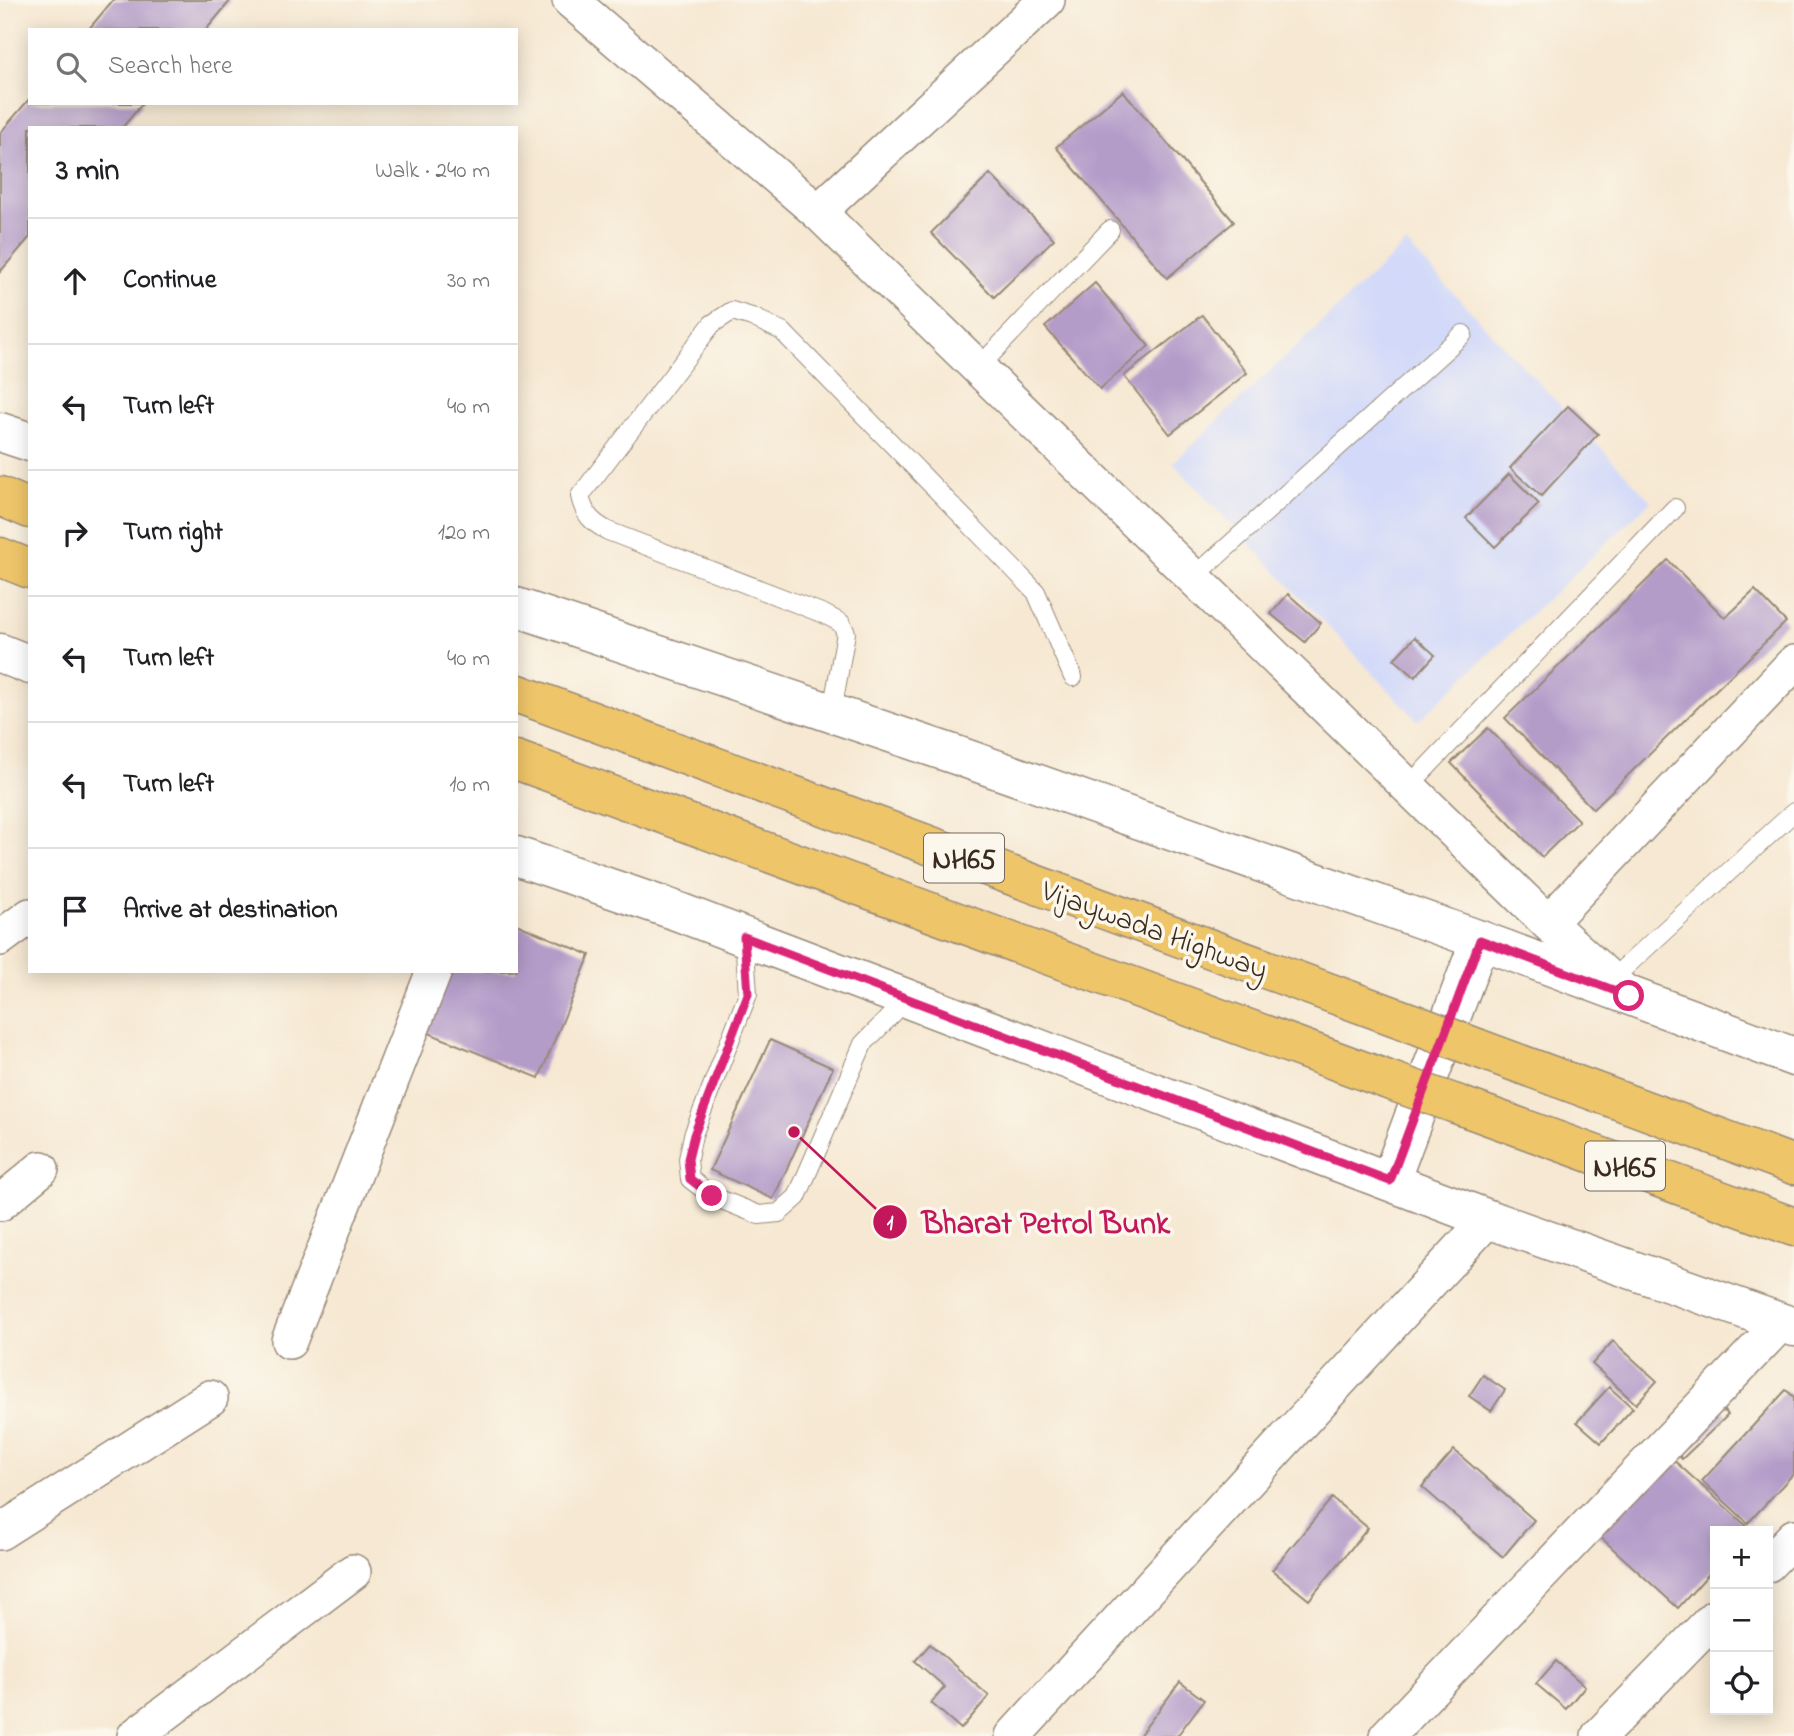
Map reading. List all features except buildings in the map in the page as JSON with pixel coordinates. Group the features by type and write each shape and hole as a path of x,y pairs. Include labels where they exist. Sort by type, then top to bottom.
{"highway":[{"path":"0,496 28,508"},
{"path":"0,557 28,568"},
{"name":"Vijaywada Highway","path":"518,694 1794,1165"},
{"name":"Vijaywada Highway","path":"518,761 1794,1227"}],"street":[{"path":"570,0 818,212 1548,923 1620,988"},
{"path":"818,212 1048,0"},
{"path":"0,432 28,441"},
{"path":"518,608 832,711 1620,988 1794,1058"},
{"path":"0,653 28,665"},
{"path":"1548,923 1794,663"},
{"path":"518,857 908,998 1488,1219 1788,1325 1387,1736"},
{"path":"0,937 28,917"},
{"path":"1390,1181 1480,940"},
{"path":"289,1341 434,973"},
{"path":"0,1203 41,1170"},
{"path":"1013,1736 1488,1219"},
{"path":"0,1532 210,1398"},
{"path":"1773,1559 1794,1537"},
{"path":"135,1736 353,1572"},
{"path":"1599,1736 1710,1622"}],"lane":[{"path":"978,368 1110,230"},
{"path":"832,711 846,633 841,623 824,614 608,531 595,524 584,512 580,496 712,324 732,311 782,331 1036,592 1073,677"},
{"path":"1194,578 1463,334"},
{"path":"1408,787 1675,508"},
{"path":"1620,988 1794,812"},
{"path":"744,937 748,994 694,1135 688,1159 690,1179 712,1196 759,1215 779,1213 797,1197 863,1044 908,998"}],"shaded area":[{"path":"1406,243 1651,501 1418,721 1173,463"}],"place":[{"name":"Bharat Petrol Bunk","path":"794,1132"}],"route":[{"path":"712,1196 690,1179 688,1159 694,1135 748,994 744,937 1390,1181 1480,940 1629,996"}]}
